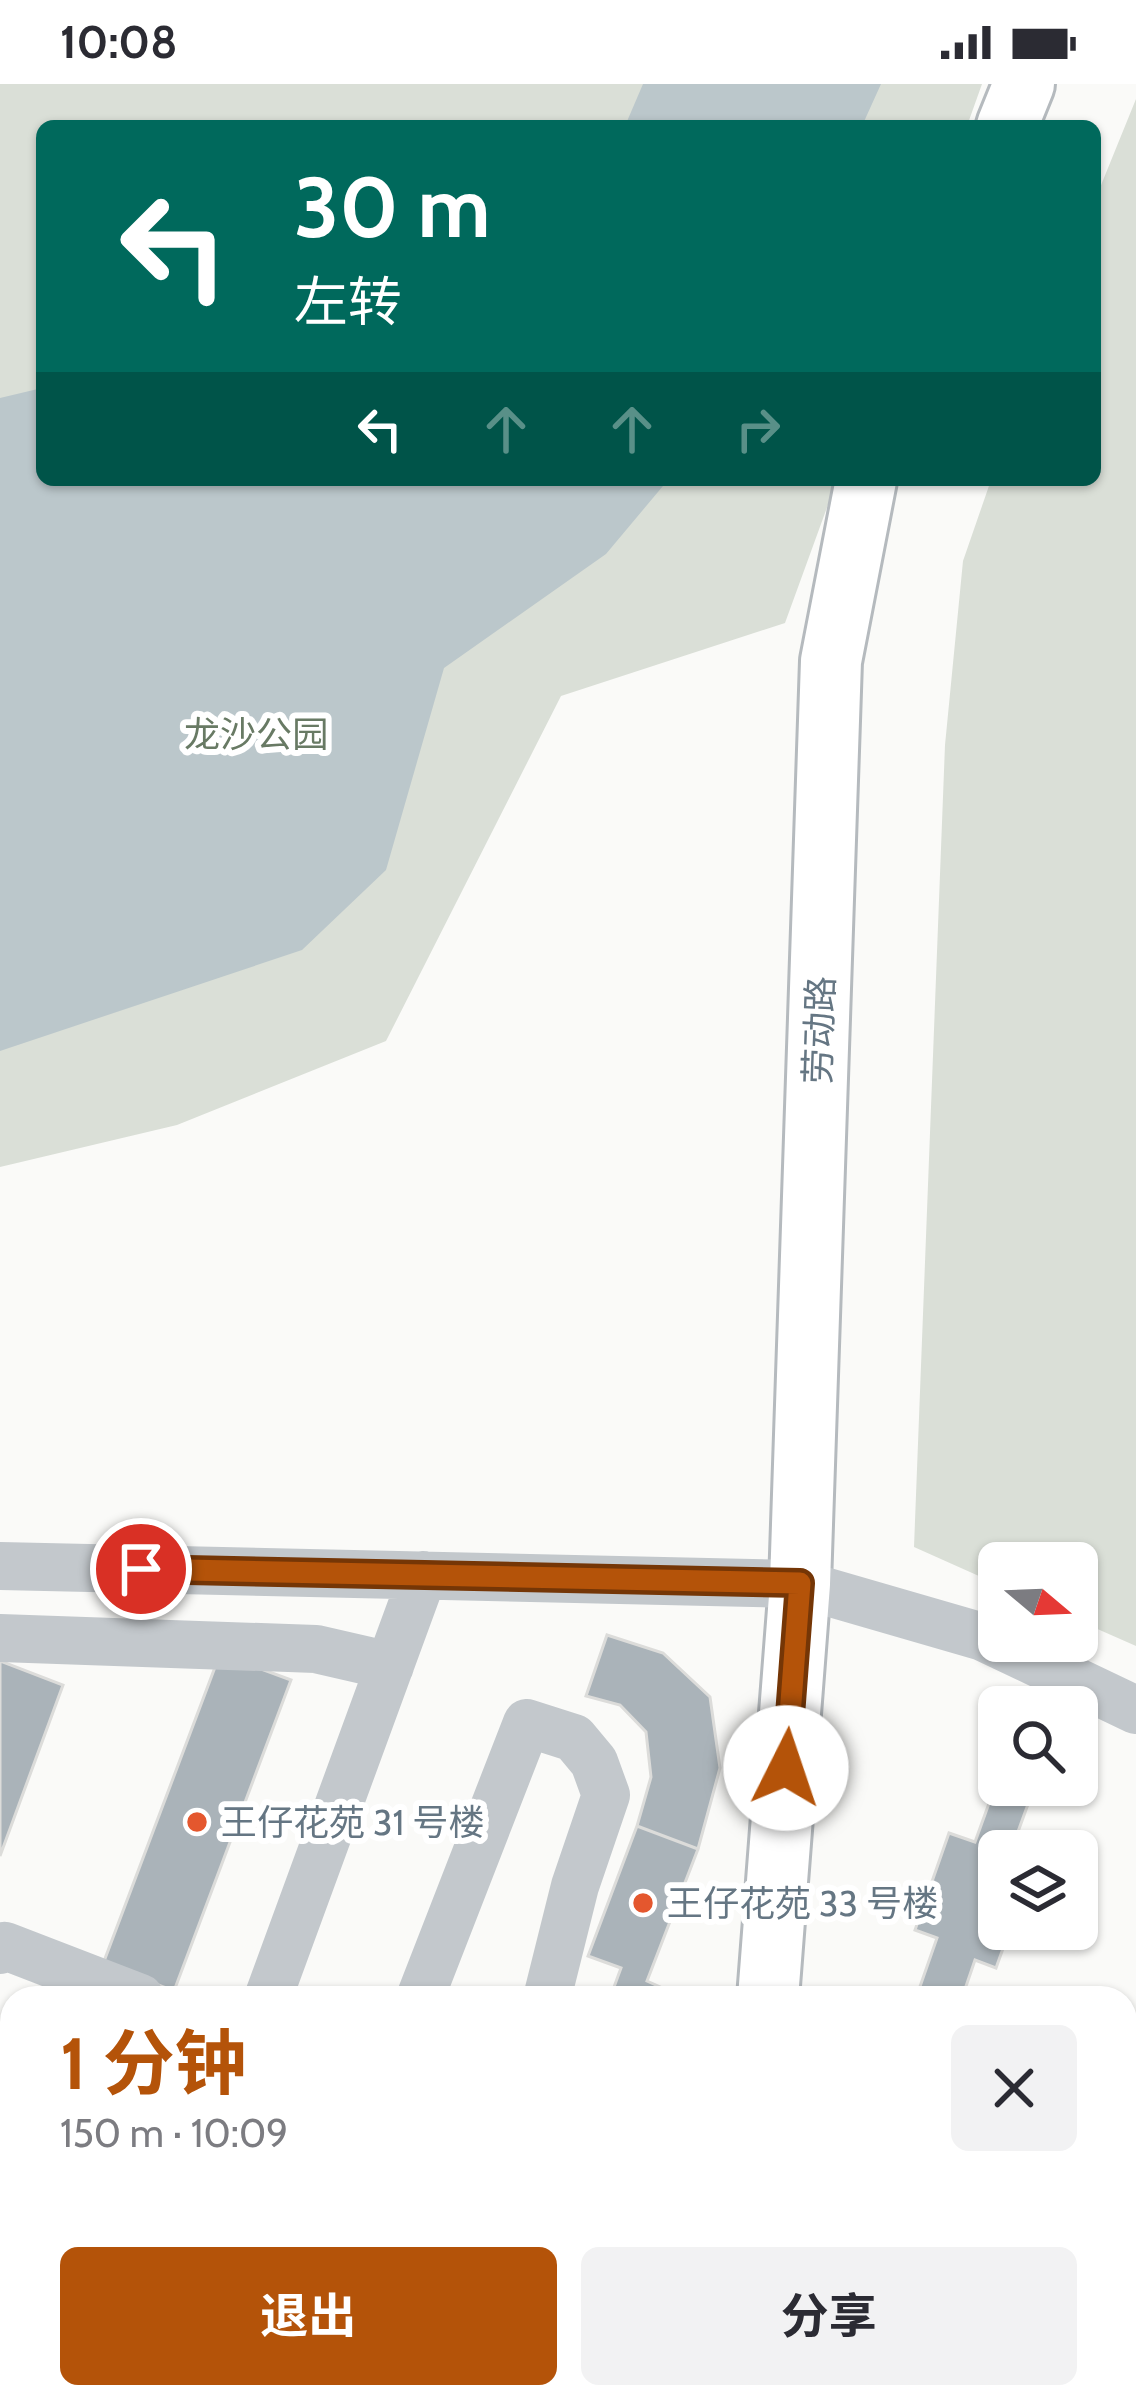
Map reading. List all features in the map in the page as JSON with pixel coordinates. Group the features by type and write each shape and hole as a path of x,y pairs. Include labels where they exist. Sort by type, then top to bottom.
{"main road":[{"path":"1009,120 1024,84"},
{"name":"劳动路","path":"769,1986 800,1583 831,661 865,486"}],"street":[{"path":"0,1566 800,1583 983,1637 1136,1710"},
{"path":"284,1986 423,1575"},
{"path":"0,1638 316,1649 390,1666"},
{"path":"425,1986 527,1723 574,1738 594,1762 606,1795 575,1886 551,1986"},
{"path":"0,1950 5,1946 109,1986"}],"green space":[{"name":"龙沙公园","path":"0,84 982,84 969,120 36,120 36,486 835,486 785,623 561,696 386,1041 177,1125 0,1167"},
{"path":"1136,99 1136,1646 1098,1629 1098,1542 978,1542 978,1576 914,1547 945,745 963,561 989,486 1101,486 1101,185"}],"shaded area":[{"path":"643,84 881,84 865,120 628,120"},
{"path":"36,389 36,486 663,486 606,554 444,668 386,870 302,950 0,1051 0,398"}],"building":[{"path":"607,1635 663,1653 710,1697 720,1768 698,1849 637,1826 651,1777 646,1732 620,1705 586,1696"},
{"name":"王仔花苑 31 号楼","path":"220,1654 291,1680 176,1986 161,1986 103,1964"},
{"path":"0,1661 63,1685 0,1856"},
{"path":"988,1806 1027,1806 1019,1830 979,1830"},
{"name":"王仔花苑 33 号楼","path":"637,1826 698,1849 647,1981 658,1986 614,1986 621,1968 588,1956"},
{"path":"949,1833 975,1842 978,1834 978,1950 1002,1950 996,1968 975,1960 966,1986 920,1986 937,1938 915,1930"}],"place":[{"name":"王仔花苑 31 号楼","path":"197,1822"},
{"name":"王仔花苑 33 号楼","path":"643,1903"}],"route":[{"path":"141,1569 800,1583 786,1768"}]}
